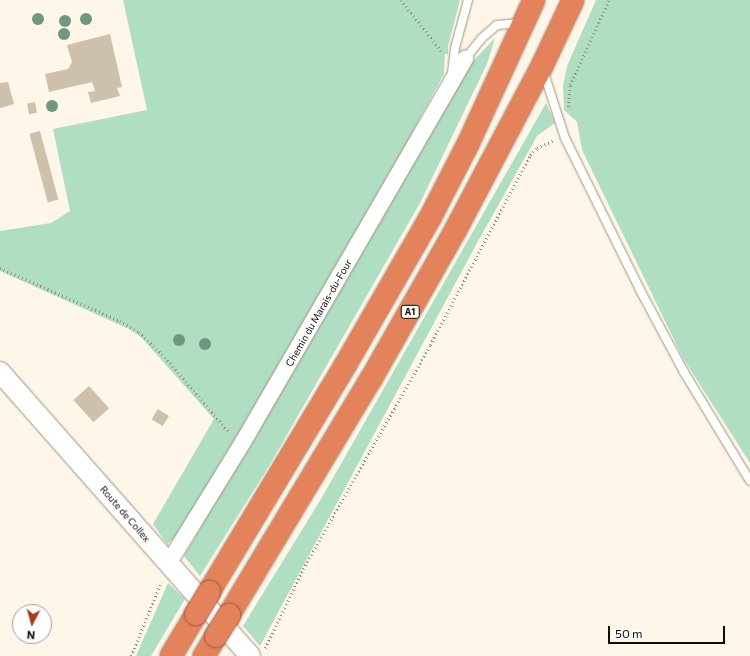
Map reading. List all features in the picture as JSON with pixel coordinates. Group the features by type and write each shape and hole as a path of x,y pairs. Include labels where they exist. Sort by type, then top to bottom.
{"highway":[{"path":"171,656 346,364 430,218 534,0"},
{"name":"A1","path":"204,656 417,299 542,66 573,0"}],"street":[{"name":"Chemin du Marais-du-Four","path":"168,564 243,442 450,84 459,61"},
{"name":"Route de Collex","path":"0,372 168,564 256,655"}],"lane":[{"path":"459,61 468,0"},
{"path":"459,61 497,25 524,23"},
{"path":"542,66 565,138 684,372 750,481"}],"path":[{"path":"401,0 426,34 459,61"},
{"path":"256,655 430,345 530,155 548,142 565,138 570,124 568,100 570,85 609,0"},
{"path":"0,268 120,321 139,332 165,357 233,436 237,436 243,442"},
{"path":"132,656 168,564"}],"green space":[{"path":"123,0 460,0 448,46 448,55 445,53 444,74 373,205 182,532 167,544 153,524 214,419 141,337 129,329 0,271 0,231 51,223 70,211 53,129 147,110"},
{"path":"596,0 750,0 750,463 683,358 582,150 577,122 564,110 563,85 567,66"},
{"path":"495,38 487,64 420,203 269,466 200,576 184,556 471,63"},
{"path":"546,103 555,123 537,136 477,243 260,646 243,626 321,499"},
{"path":"168,583 185,599 151,656 136,656"}],"building":[{"path":"110,34 122,87 117,88 120,96 91,103 88,92 95,91 92,82 49,92 45,74 68,69 72,62 67,45"},
{"path":"8,82 14,104 0,108 0,83"},
{"path":"35,102 37,113 29,114 27,103"},
{"path":"40,131 58,200 48,202 29,134"},
{"path":"89,386 109,408 93,422 73,400"},
{"path":"158,409 169,416 163,426 152,419"}]}
